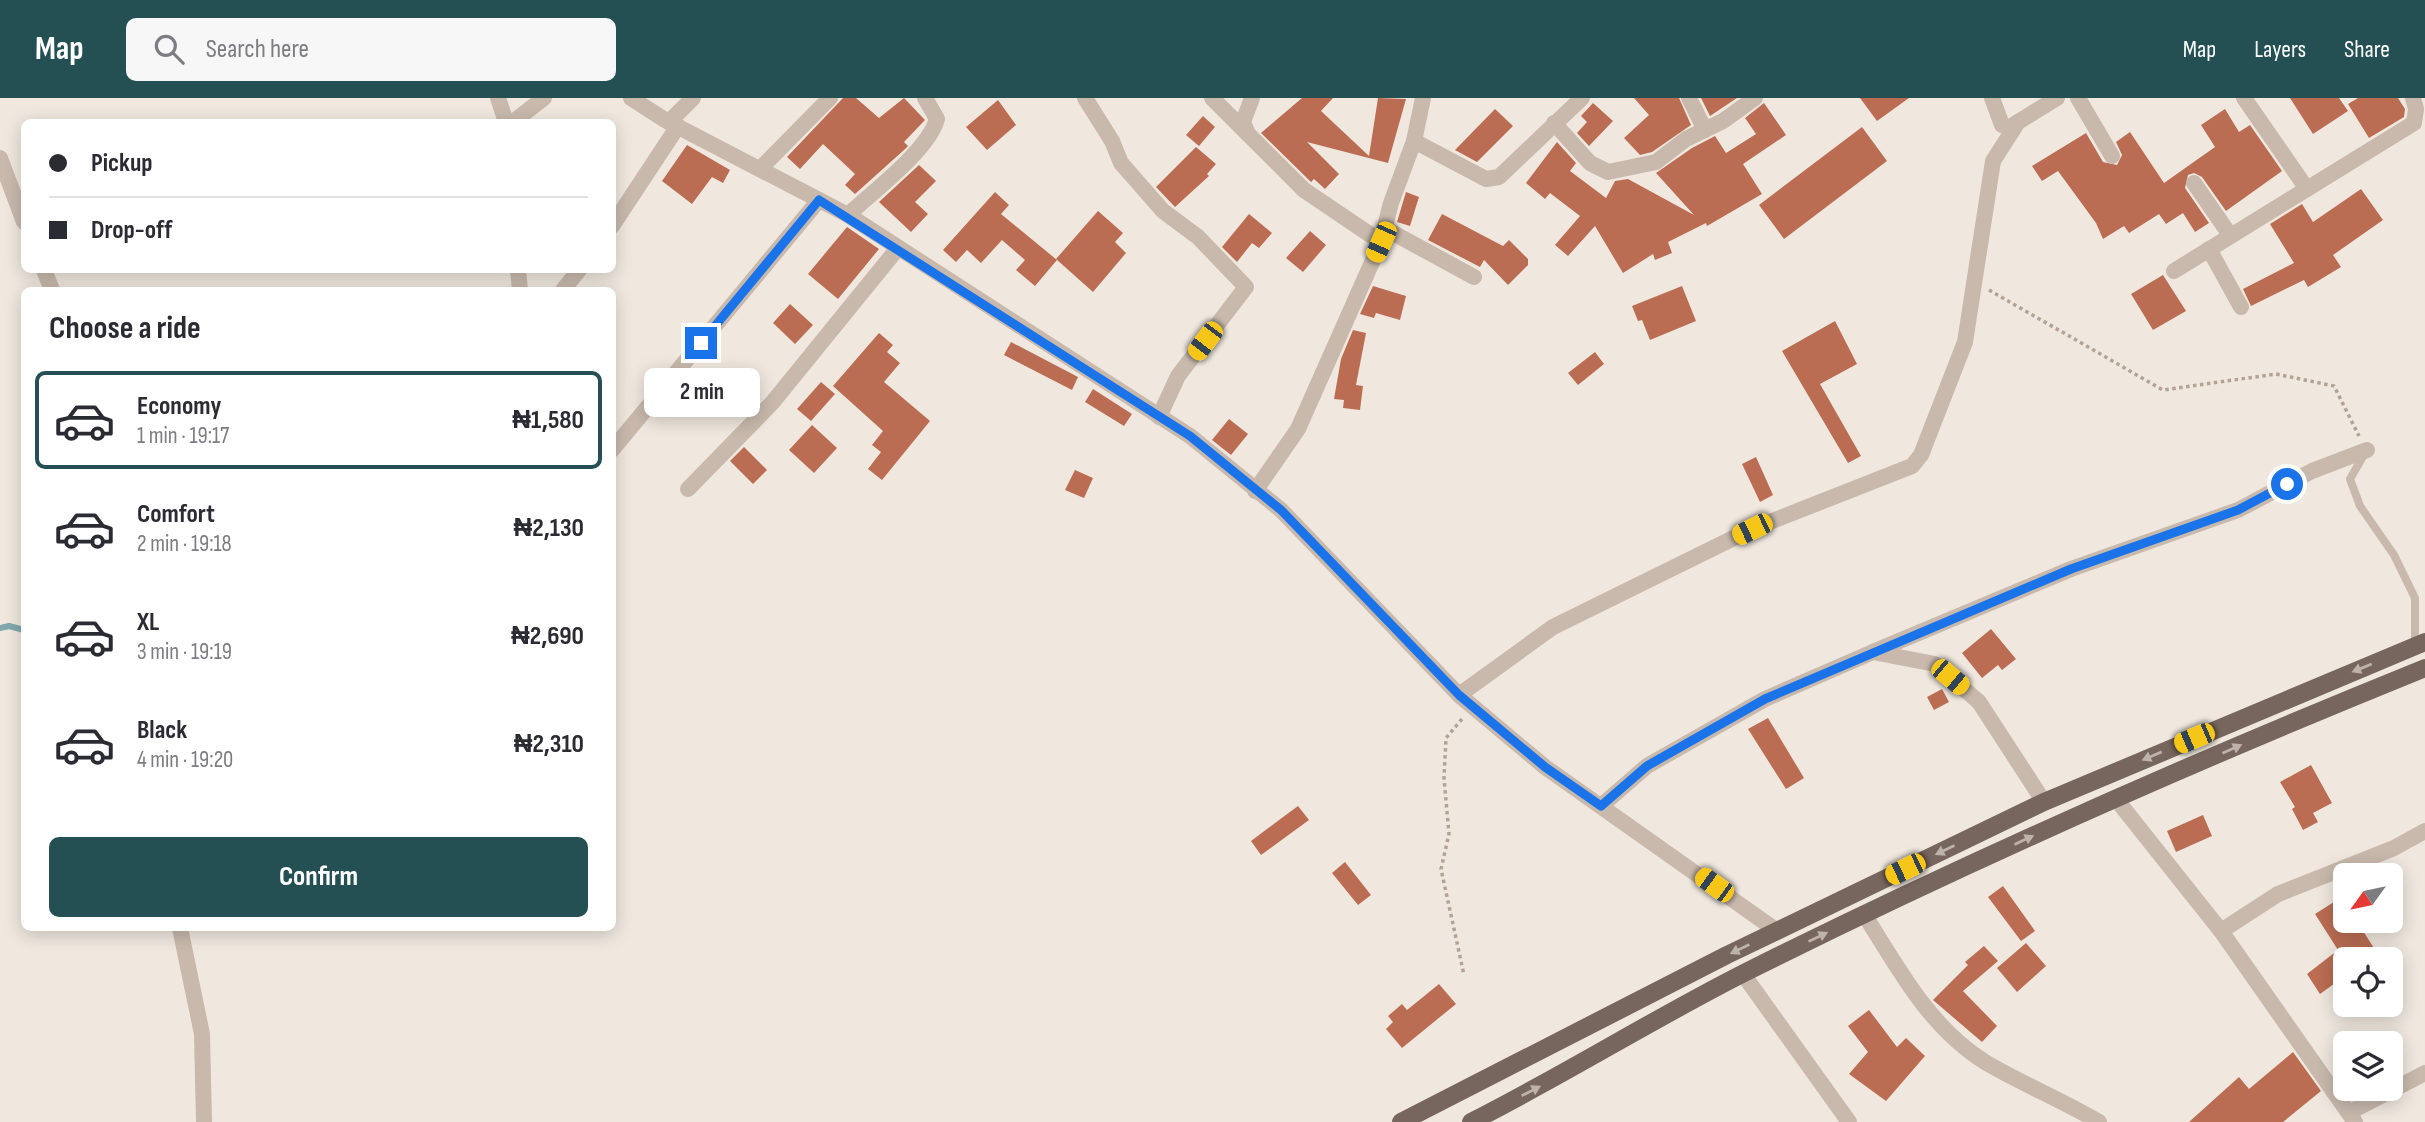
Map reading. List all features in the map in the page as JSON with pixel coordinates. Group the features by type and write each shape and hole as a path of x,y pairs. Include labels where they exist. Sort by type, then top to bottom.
{"main road":[{"path":"1401,1122 1777,931 2044,802 2420,644"},
{"path":"1471,1122 1557,1078 1743,974 1864,914 2116,799 2425,668"}],"street":[{"path":"498,98 505,119"},
{"path":"517,119 544,98"},
{"path":"631,98 674,124 848,215 1190,436 1281,510 1459,695 1545,767 1777,931"},
{"path":"616,219 674,124 693,98"},
{"path":"761,168 830,98"},
{"path":"848,215 918,148 934,127 937,119 925,98"},
{"path":"1085,98 1112,141 1121,163 1163,211 1198,237 1246,287 1178,376 1159,417"},
{"path":"1212,98 1304,190 1383,235 1474,277"},
{"path":"1248,134 1243,122 1252,98"},
{"path":"1255,491 1298,429 1383,235 1414,141 1423,98"},
{"path":"1414,141 1486,179 1505,173 1582,98"},
{"path":"1689,98 1705,130"},
{"path":"1554,123 1590,163 1608,172 1656,162 1686,139 1755,98"},
{"path":"1992,98 2002,125 2010,127 2057,98"},
{"path":"2078,98 2112,156"},
{"path":"2244,98 2307,189"},
{"path":"2174,271 2414,123 2416,109 2413,98"},
{"path":"1459,695 1553,627 1752,529 1912,466 1922,455 1965,342 1993,161 2018,122"},
{"path":"0,158 21,214"},
{"path":"2194,183 2230,235"},
{"path":"616,445 819,200"},
{"path":"688,489 772,403 898,248"},
{"path":"2209,249 2241,307"},
{"path":"565,287 577,273"},
{"path":"1601,806 1647,766 1765,699 2071,569 2238,510 2312,471 2367,450"},
{"path":"1873,652 1935,664 1979,702 2044,802"},
{"path":"2116,799 2221,931 2352,1117 2425,1073"},
{"path":"2221,931 2278,894 2394,848 2425,831"},
{"path":"1864,914 1912,989 1936,1021 1960,1044 1986,1063 2055,1096 2099,1122"},
{"path":"181,931 202,1034 204,1122"},
{"path":"1743,974 1849,1122"}],"lane":[{"path":"2367,450 2350,479 2360,506 2393,555 2415,598 2420,644"}],"path":[{"path":"1974,282 2163,390 2276,374 2334,386 2367,450"},
{"path":"1464,975 1441,869 1449,834 1444,778 1446,738 1473,706"}],"building":[{"path":"843,98 856,98 879,118 904,98 925,120 904,142 908,146 855,194 845,185 855,174 823,144 800,169 787,157"},
{"path":"1302,98 1333,98 1321,111 1369,156 1378,98 1406,99 1388,163 1307,142 1339,174 1325,189 1314,179 1311,182 1261,133"},
{"path":"1634,98 1679,98 1691,125 1652,152 1640,155 1624,138 1649,115"},
{"path":"1701,98 1737,98 1710,116"},
{"path":"1860,98 1909,98 1877,121"},
{"path":"2290,98 2339,98 2348,111 2313,134"},
{"path":"2358,98 2398,98 2405,109 2404,117 2369,138 2348,104"},
{"path":"998,100 1016,125 987,150 966,127"},
{"path":"1593,103 1613,121 1589,146 1577,133 1587,122 1581,116"},
{"path":"1764,103 1786,135 1743,164 1762,194 1707,226 1706,223 1668,242 1672,253 1655,260 1653,254 1623,273 1595,226 1568,256 1555,245 1580,216 1550,193 1545,199 1526,183 1557,142 1576,163 1570,171 1606,198 1615,181 1628,179 1694,215 1656,173 1715,136 1726,153 1756,134 1745,118"},
{"path":"1495,109 1513,126 1477,162 1455,150"},
{"path":"2225,109 2239,132 2250,125 2282,171 2226,211 2202,177 2194,173 2188,175 2185,188 2209,223 2195,232 2183,213 2166,224 2159,214 2129,233 2124,226 2103,239 2096,223 2058,171 2042,181 2032,166 2086,133 2103,162 2117,165 2122,155 2116,142 2130,132 2164,183 2215,147 2201,125"},
{"path":"1203,116 1215,127 1199,146 1186,135"},
{"path":"1862,127 1887,161 1784,239 1759,205"},
{"path":"687,145 730,170 723,183 712,177 692,204 662,181"},
{"path":"1196,147 1216,164 1207,174 1209,176 1175,207 1156,187"},
{"path":"919,165 936,181 915,202 928,214 911,232 879,202"},
{"path":"2361,189 2383,220 2333,255 2341,267 2308,287 2304,280 2251,306 2243,289 2294,263 2270,224 2302,204 2313,222"},
{"path":"995,192 1009,205 1001,214 1057,260 1035,286 1016,270 1025,260 1002,240 981,263 967,250 956,262 943,250"},
{"path":"1406,192 1419,197 1410,226 1397,222"},
{"path":"1098,211 1123,233 1115,242 1126,253 1093,292 1056,259"},
{"path":"1249,214 1272,233 1259,248 1252,243 1237,262 1222,247"},
{"path":"1442,214 1503,246 1509,240 1528,259 1528,265 1508,285 1484,260 1480,267 1428,240"},
{"path":"847,227 879,249 838,299 808,274"},
{"path":"1310,231 1326,245 1303,272 1286,258"},
{"path":"2163,275 2186,311 2153,330 2131,294"},
{"path":"1373,286 1406,296 1400,320 1376,313 1374,318 1360,314"},
{"path":"1682,286 1696,321 1650,340 1642,320 1638,321 1632,306"},
{"path":"790,304 813,325 795,344 773,323"},
{"path":"1835,321 1857,364 1820,384 1861,456 1848,463 1782,351"},
{"path":"1353,330 1366,333 1356,385 1363,386 1360,410 1343,408 1344,400 1334,399 1341,359"},
{"path":"879,333 893,345 887,352 900,363 884,382 930,421 882,480 868,469 881,452 872,445 883,431 833,386"},
{"path":"1011,342 1078,377 1072,390 1004,355"},
{"path":"1595,352 1604,364 1578,385 1568,373"},
{"path":"821,382 835,394 811,421 797,409"},
{"path":"1093,389 1132,414 1124,426 1085,402"},
{"path":"1229,419 1248,434 1231,455 1212,440"},
{"path":"812,425 837,448 814,473 789,450"},
{"path":"744,447 767,470 753,484 730,461"},
{"path":"1756,457 1773,495 1760,502 1742,464"},
{"path":"1075,470 1093,478 1084,498 1065,490"},
{"path":"1991,629 2016,659 2002,670 1998,665 1982,678 1962,653"},
{"path":"1942,689 1949,702 1934,710 1927,697"},
{"path":"1768,718 1804,778 1786,789 1748,729"},
{"path":"2311,765 2332,803 2313,813 2318,822 2303,830 2292,809 2295,807 2280,782"},
{"path":"1298,806 1309,820 1261,855 1251,841"},
{"path":"2203,815 2212,836 2176,852 2167,831"},
{"path":"1345,862 1371,895 1358,905 1332,873"},
{"path":"2003,886 2035,931 2021,941 1988,897"},
{"path":"2333,903 2333,933 2364,933 2373,947 2336,947 2315,914"},
{"path":"2026,943 2046,966 2017,992 1997,968"},
{"path":"1984,946 1998,961 1963,991 1997,1026 1982,1042 1933,1000 1968,965 1965,962"},
{"path":"2333,954 2333,985 2320,994 2307,974"},
{"path":"1439,984 1456,1004 1402,1048 1386,1029 1393,1022 1388,1016 1402,1004 1407,1010"},
{"path":"1869,1010 1897,1047 1906,1038 1925,1056 1886,1101 1849,1074 1868,1052 1848,1026"},
{"path":"2293,1052 2321,1091 2283,1122 2189,1122 2239,1077 2249,1089"}],"waterway":[{"path":"0,628 9,626 21,629"}],"route":[{"path":"701,343 819,200 848,215 1073,363 1190,436 1281,510 1459,695 1545,767 1601,806 1647,766 1765,699 2071,569 2238,510 2287,484"}]}
